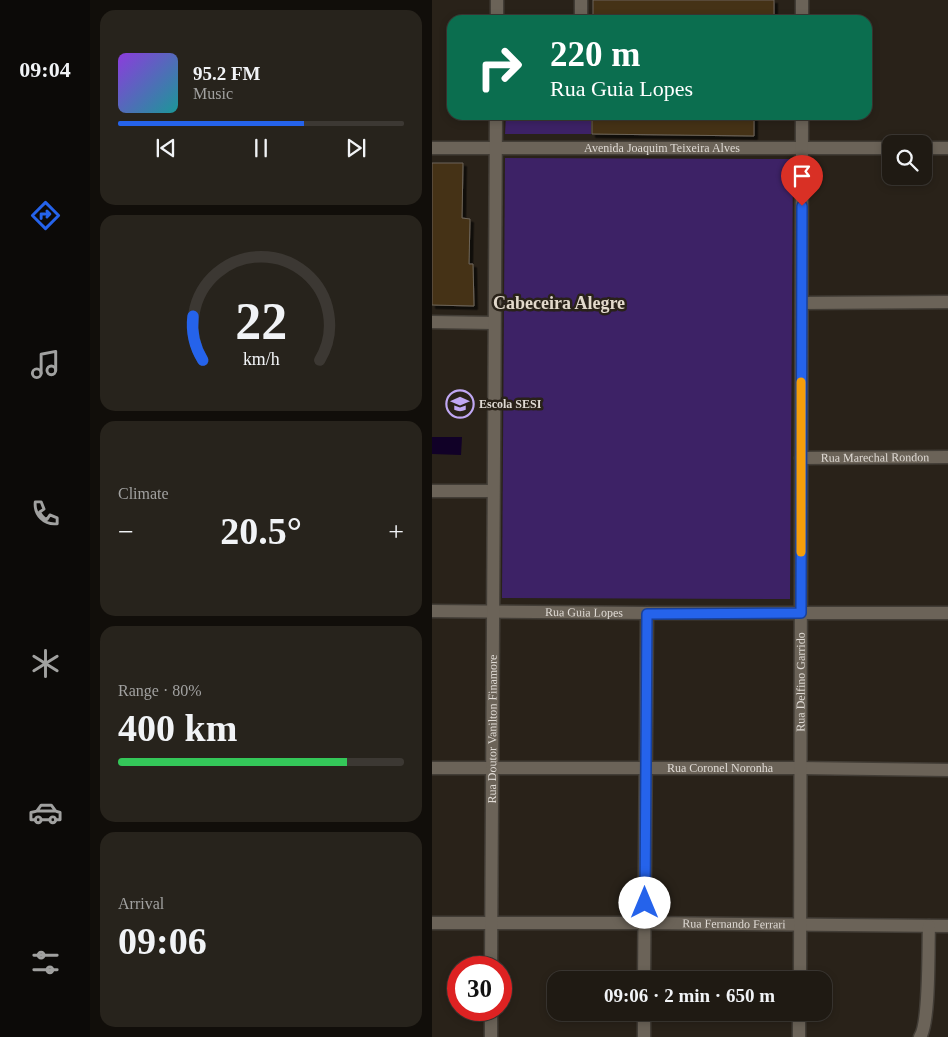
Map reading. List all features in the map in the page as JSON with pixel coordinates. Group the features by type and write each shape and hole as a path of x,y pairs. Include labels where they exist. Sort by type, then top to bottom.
{"street":[{"path":"497,0 497,15"},
{"path":"582,0 582,15"},
{"path":"802,0 802,15"},
{"name":"Rua Doutor Vanilton Finamore","path":"491,956 492,491 496,120"},
{"name":"Rua Delfino Garrido","path":"800,971 802,120"},
{"name":"Avenida Joaquim Teixeira Alves","path":"432,148 882,148"},
{"path":"932,148 948,148"},
{"path":"802,303 948,302"},
{"path":"432,322 494,323"},
{"name":"Rua Marechal Rondon","path":"801,458 948,457"},
{"path":"432,491 492,491"},
{"name":"Rua Guia Lopes","path":"432,611 647,614 948,613"},
{"path":"644,971 647,614"},
{"name":"Rua Coronel Noronha","path":"432,768 948,770"},
{"name":"Rua Fernando Ferrari","path":"432,923 645,922 948,926"},
{"path":"920,1037 924,1032 926,1016 929,926"},
{"path":"491,1021 491,1037"},
{"path":"644,1021 644,1037"},
{"path":"799,1037 800,1021"}],"shaded area":[{"path":"506,120 591,120 591,134 505,134"},
{"path":"505,158 793,159 790,599 502,598"},
{"path":"432,437 462,437 461,455 432,454"}],"building":[{"path":"593,0 774,0 774,15 593,15"},
{"path":"592,120 754,120 754,136 592,134"},
{"path":"432,163 463,163 462,218 470,219 469,264 473,264 474,306 432,305"}],"slow traffic":[{"path":"801,382 801,552"}],"place":[{"name":"Escola SESI","path":"460,404"}],"district":[{"name":"Cabeceira Alegre","path":"559,303"}],"route":[{"path":"645,903 647,614 801,613 802,206"}]}
